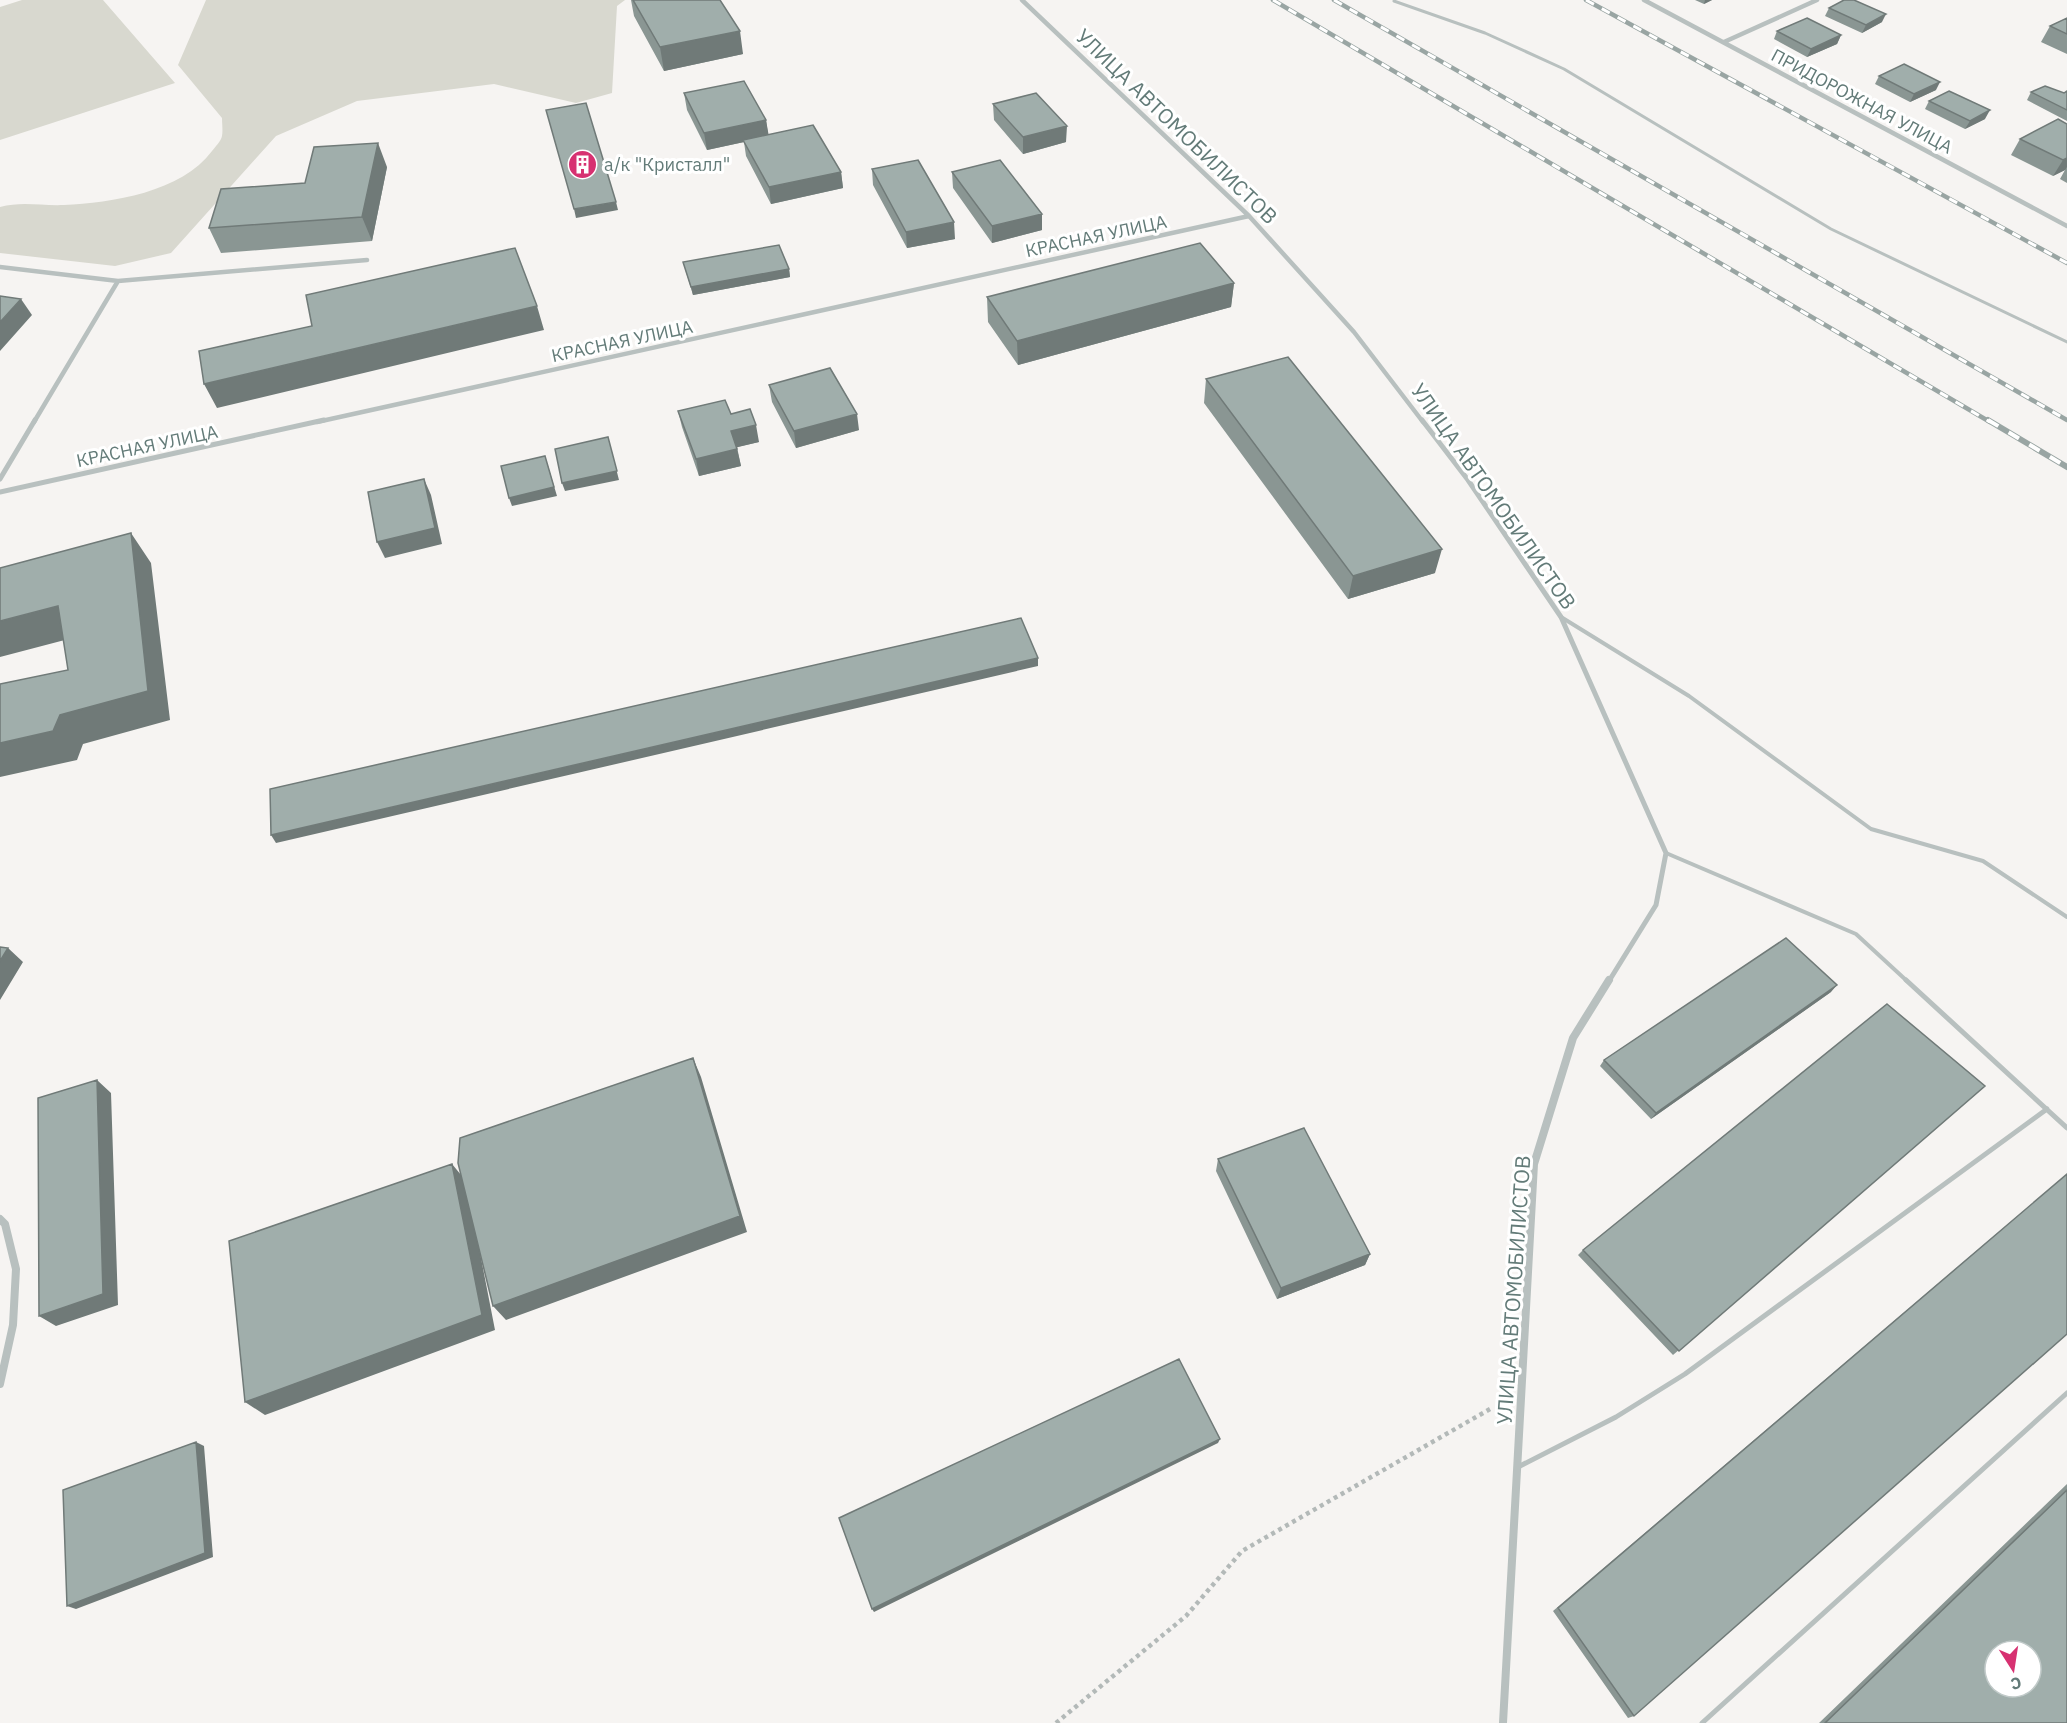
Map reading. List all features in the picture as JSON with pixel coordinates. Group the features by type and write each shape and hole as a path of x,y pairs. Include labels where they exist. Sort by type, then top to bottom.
{"street":[{"name":"УЛИЦА АВТОМОБИЛИСТОВ","path":"1022,0 1249,216 1354,332 1468,480 1560,617 1666,853 1656,905 1574,1038 1534,1164 1503,1723"},
{"name":"ПРИДОРОЖНАЯ УЛИЦА","path":"1644,0 2067,226"},
{"path":"1724,42 1817,0"},
{"name":"КРАСНАЯ УЛИЦА","path":"0,492 1249,216"},
{"path":"0,267 118,281 367,260"},
{"path":"0,479 118,281"},
{"path":"0,1384 13,1325 16,1269 3,1221"}],"lane":[{"path":"1394,1 1485,33 1564,69 1831,228 2067,342"},
{"path":"1560,617 1689,696 1871,829 1983,861 2067,917"},
{"path":"1666,853 1856,934 2067,1128"},
{"path":"1518,1467 1616,1417 1684,1374 2047,1109"},
{"path":"1702,1723 2067,1393"}],"path":[{"path":"1056,1723 1186,1616 1242,1551 1522,1391"}],"shaded area":[{"path":"22,0 103,0 175,83 0,140 0,7"},
{"path":"206,0 625,0 617,6 612,93 576,103 494,84 357,101 276,136 171,253 115,266 0,253 0,207 16,204 83,204 144,193 183,176 199,165 212,151 222,136 222,118 178,65"}],"building":[{"path":"633,0 720,0 740,31 660,47"},
{"path":"1844,0 1854,0 1886,14 1866,25 1829,8"},
{"path":"1807,18 1841,35 1811,49 1777,31"},
{"path":"2067,18 2067,34 2050,26"},
{"path":"1904,64 1940,82 1914,94 1879,76"},
{"path":"744,81 766,120 704,133 684,93"},
{"path":"2045,86 2064,93 2067,91 2067,110 2031,92"},
{"path":"1949,91 1990,110 1970,121 1929,101"},
{"path":"1036,93 1067,126 1023,137 993,104"},
{"name":"а/к \"Кристалл\"","path":"586,103 616,202 574,209 546,110"},
{"path":"2058,119 2067,124 2067,158 2063,160 2020,139"},
{"path":"813,125 841,172 769,187 743,140"},
{"path":"378,143 362,217 209,228 221,189 305,183 314,147"},
{"path":"918,160 954,222 906,232 872,169"},
{"path":"1000,160 1042,214 992,226 952,172"},
{"path":"1200,243 1234,283 1017,341 987,297"},
{"path":"779,245 789,269 691,287 683,262"},
{"path":"515,248 537,306 204,384 199,351 312,326 306,295"},
{"path":"0,296 21,299 0,322"},
{"path":"1288,357 1442,549 1353,576 1206,379"},
{"path":"830,368 857,414 794,431 769,385"},
{"path":"725,400 731,414 750,409 756,425 731,431 737,449 696,459 678,411"},
{"path":"608,437 617,471 562,483 555,449"},
{"path":"545,456 554,487 509,498 501,466"},
{"path":"424,479 435,528 377,542 368,492"},
{"path":"131,533 148,691 60,715 53,731 0,743 0,684 68,670 58,606 0,621 0,568"},
{"path":"1021,618 1038,658 271,835 270,789"},
{"path":"1786,938 1837,985 1656,1113 1604,1060"},
{"path":"0,947 8,948 0,961"},
{"path":"1887,1004 1985,1086 1679,1351 1583,1250"},
{"path":"693,1058 740,1216 493,1306 458,1163 460,1138"},
{"path":"97,1080 103,1294 39,1316 38,1098"},
{"path":"1304,1128 1370,1254 1281,1288 1218,1159"},
{"path":"452,1164 482,1315 245,1402 229,1241"},
{"path":"2067,1174 2067,1334 1634,1716 1558,1608"},
{"path":"1179,1359 1220,1439 872,1609 839,1518"},
{"path":"196,1442 205,1553 67,1606 63,1490"},
{"path":"2067,1490 2067,1723 1825,1723"}],"railway":[{"path":"1273,0 1990,422"},
{"path":"1334,0 2067,420"},
{"path":"1586,0 2067,263"},
{"path":"1988,420 2067,467"}],"place":[{"name":"а/к \"Кристалл\"","path":"583,164"}]}
